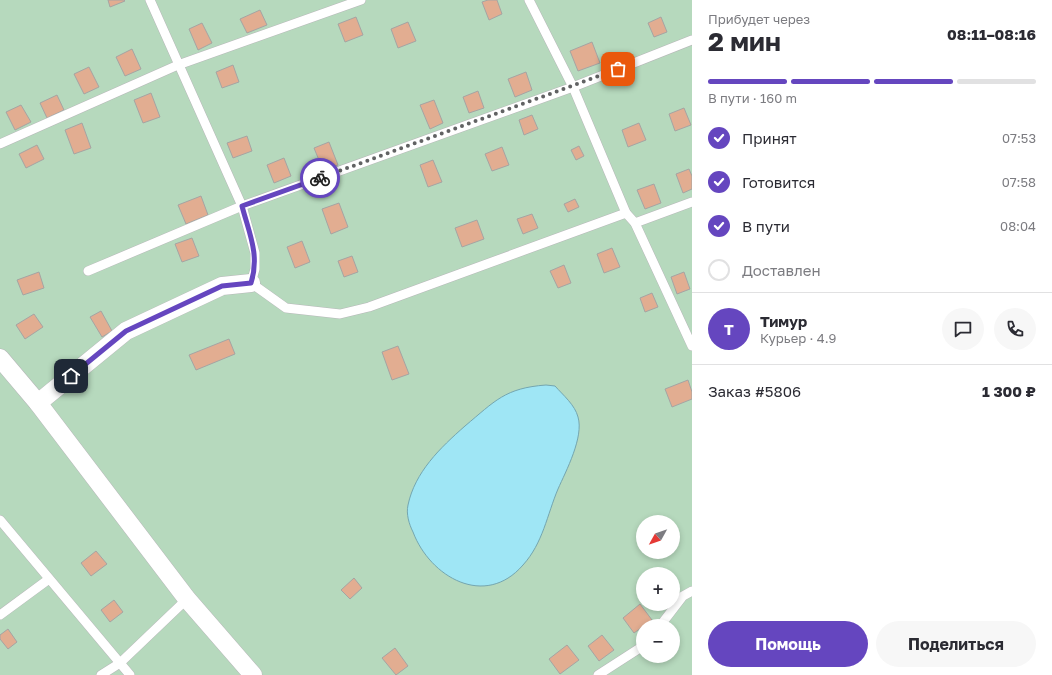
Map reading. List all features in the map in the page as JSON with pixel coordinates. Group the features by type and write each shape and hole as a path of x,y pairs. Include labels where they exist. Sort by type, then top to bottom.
{"street":[{"path":"38,403 126,331 222,286 251,283"},
{"path":"0,358 38,403 188,599 253,675"}],"lane":[{"path":"150,0 242,206 255,252 255,269 251,283 286,308 340,314 369,307 626,213"},
{"path":"0,144 178,65 361,0"},
{"path":"529,0 573,87 626,213 635,223 692,346"},
{"path":"88,271 242,206 573,87 692,40"},
{"path":"635,223 692,202"},
{"path":"0,520 130,675"},
{"path":"0,615 49,579"},
{"path":"665,619 683,596 692,591"},
{"path":"101,675 120,663 188,599"},
{"path":"598,675 636,651"}],"green space":[{"path":"0,0 692,0 692,675 0,675"}],"water":[{"path":"546,385 555,386 574,408 578,417 579,434 573,454 554,499 540,538 523,565 508,578 492,585 476,586 460,582 445,574 432,562 421,548 408,519 407,508 411,493 416,482 430,461 456,434 485,409 501,397 520,389"}],"building":[{"path":"108,0 124,0 125,1 110,7"},
{"path":"497,0 502,14 489,20 482,2"},
{"path":"260,10 267,25 247,33 240,19"},
{"path":"356,17 363,35 345,42 338,24"},
{"path":"661,17 667,32 654,37 648,23"},
{"path":"408,22 416,41 398,48 391,29"},
{"path":"202,23 212,43 198,50 189,29"},
{"path":"592,42 600,63 578,71 570,51"},
{"path":"132,49 141,69 125,76 116,57"},
{"path":"233,65 239,82 222,88 216,72"},
{"path":"89,67 99,87 84,94 74,74"},
{"path":"526,72 532,90 515,97 508,79"},
{"path":"478,91 484,108 469,113 463,97"},
{"path":"151,93 160,117 143,123 134,100"},
{"path":"57,95 64,110 47,118 40,103"},
{"path":"434,100 443,123 430,129 420,105"},
{"path":"21,105 31,122 15,130 6,112"},
{"path":"684,108 691,125 675,131 669,114"},
{"path":"532,115 538,129 524,135 519,120"},
{"path":"82,123 91,148 74,154 65,130"},
{"path":"639,123 646,140 628,147 622,130"},
{"path":"247,136 252,151 233,158 227,143"},
{"path":"329,142 338,165 323,170 314,148"},
{"path":"37,145 44,159 26,168 19,154"},
{"path":"579,146 584,156 576,160 571,150"},
{"path":"502,147 509,165 492,171 485,154"},
{"path":"284,158 291,176 274,183 267,165"},
{"path":"433,160 442,182 428,187 420,165"},
{"path":"689,169 692,176 692,189 683,193 676,174"},
{"path":"654,184 661,203 645,209 637,190"},
{"path":"201,196 208,215 186,224 178,205"},
{"path":"575,199 579,207 568,212 564,204"},
{"path":"339,203 348,227 331,234 322,209"},
{"path":"532,214 538,228 523,234 517,219"},
{"path":"477,220 484,239 462,247 455,228"},
{"path":"192,238 199,256 182,262 175,244"},
{"path":"302,241 310,262 295,268 287,247"},
{"path":"612,248 620,267 604,273 597,254"},
{"path":"352,256 358,272 344,277 338,261"},
{"path":"564,265 571,283 558,288 550,271"},
{"path":"39,272 44,288 23,295 17,280"},
{"path":"684,272 690,289 677,294 671,277"},
{"path":"652,293 658,307 645,312 640,298"},
{"path":"101,311 112,331 102,337 90,317"},
{"path":"34,314 43,327 25,339 16,325"},
{"path":"229,339 235,354 196,370 189,355"},
{"path":"398,346 409,374 392,380 382,352"},
{"path":"688,380 692,392 692,399 672,407 665,389"},
{"path":"96,551 107,564 91,576 81,563"},
{"path":"354,578 362,588 350,599 341,590"},
{"path":"114,600 123,612 110,622 101,610"},
{"path":"636,607 636,611 645,611 651,619 636,619 636,632 634,633 623,618"},
{"path":"8,629 17,642 8,649 0,639 0,635"},
{"path":"602,635 614,650 599,661 588,646"},
{"path":"567,645 579,660 560,674 549,659"},
{"path":"395,648 408,666 396,675 382,658"}],"way so far":[{"path":"320,178 573,87 618,69"}],"route":[{"path":"71,376 126,331 222,286 251,283 255,269 255,252 242,206 320,178"}]}
